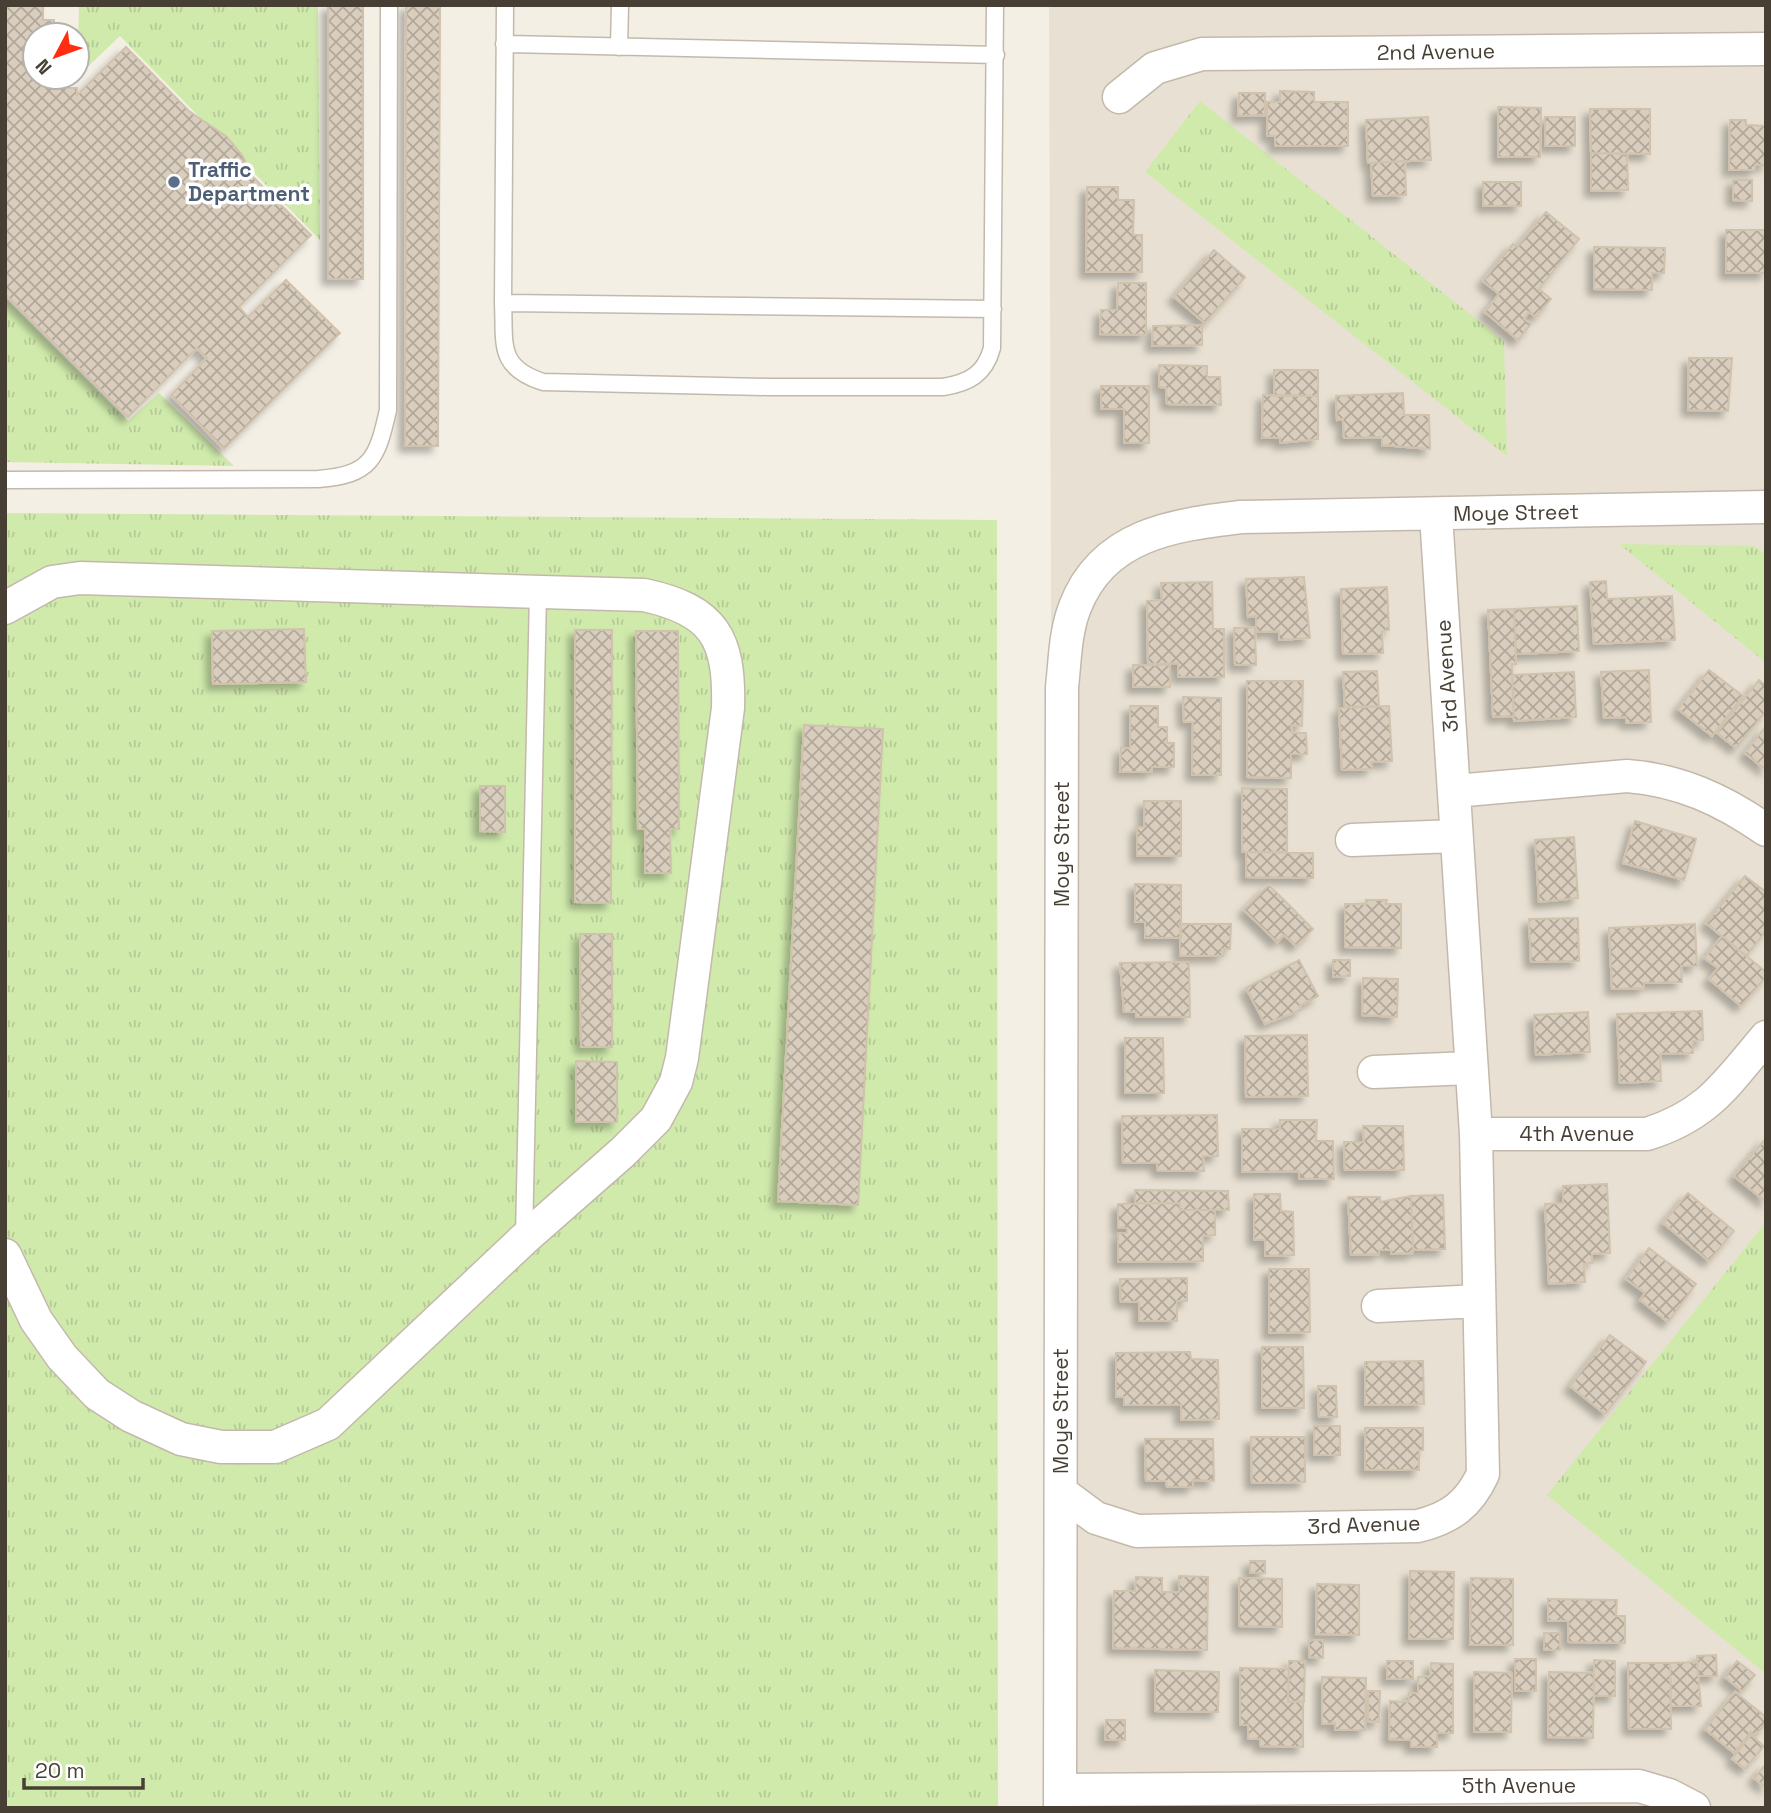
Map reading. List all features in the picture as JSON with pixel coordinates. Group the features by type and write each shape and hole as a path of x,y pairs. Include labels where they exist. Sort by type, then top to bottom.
{"street":[{"name":"2nd Avenue","path":"1119,97 1155,68 1202,54 1766,49"},
{"name":"Moye Street","path":"1060,1799 1062,687 1068,634 1075,605 1096,574 1124,545 1168,527 1241,517 1766,507"},
{"name":"3rd Avenue","path":"1061,1492 1096,1518 1137,1531 1419,1525 1441,1521 1458,1510 1474,1493 1483,1474 1476,1134 1436,515"},
{"path":"5,608 52,582 80,578 644,595 684,606 701,615 713,628 725,653 729,678 721,762 682,1058 676,1082 656,1118 640,1136 524,1239 328,1424 297,1440 275,1447 221,1447 181,1438 131,1416 97,1394 62,1357 36,1320 5,1255"},
{"path":"1455,790 1627,776 1654,778 1684,785 1740,811 1766,830"},
{"path":"1352,839 1455,836"},
{"name":"4th Avenue","path":"1476,1134 1647,1134 1669,1127 1710,1103 1766,1037"},
{"path":"1374,1072 1471,1068"},
{"path":"1378,1306 1479,1301"},
{"name":"5th Avenue","path":"1060,1799 1340,1797 1639,1786 1669,1795 1694,1808"}],"lane":[{"path":"5,480 318,479 347,477 363,468 373,456 388,410 389,5"},
{"path":"505,5 503,347 516,369 527,377 544,382 768,387 960,385 974,378 989,359 993,309 995,5"},
{"path":"619,47 620,5"},
{"path":"504,44 996,55"},
{"path":"503,303 993,309"},
{"path":"524,1239 538,593"}],"shaded area":[{"path":"1049,5 1766,5 1766,1808 1055,1808"}],"green space":[{"path":"79,5 318,5 320,240 120,36 91,64 91,21 79,21"},
{"path":"1200,101 1504,341 1507,456 1145,172"},
{"path":"5,298 128,421 159,393 234,466 5,462"},
{"path":"5,513 997,520 998,1808 5,1808"},
{"path":"1619,544 1754,546 1766,555 1766,663"},
{"path":"1766,1222 1766,1674 1547,1495"}],"building":[{"path":"5,5 43,5 43,20 54,21 21,21 21,91 77,91 77,95 81,91 91,91 91,81 126,47 189,111 227,137 242,155 253,177 311,235 239,307 248,317 286,280 340,333 224,449 171,395 207,358 197,348 128,417 5,294"},
{"path":"328,5 363,5 363,279 328,279"},
{"path":"406,5 440,5 438,446 405,446"},
{"path":"1280,91 1314,92 1314,102 1348,102 1348,146 1275,146 1275,136 1267,136 1267,102 1280,102"},
{"path":"1239,93 1265,93 1265,115 1238,116"},
{"path":"1498,107 1541,108 1540,157 1498,157"},
{"path":"1590,109 1650,109 1650,154 1591,153"},
{"path":"1428,117 1431,160 1368,163 1366,120"},
{"path":"1545,117 1575,117 1575,146 1545,146"},
{"path":"1730,120 1746,120 1746,125 1766,126 1766,165 1755,165 1755,170 1729,170"},
{"path":"1591,153 1627,154 1628,190 1591,191"},
{"path":"1405,161 1406,195 1373,196 1371,163"},
{"path":"1733,180 1752,180 1752,201 1733,200"},
{"path":"1483,182 1521,182 1521,206 1483,206"},
{"path":"1087,187 1118,187 1118,200 1134,200 1133,235 1142,235 1142,272 1086,272"},
{"path":"1546,212 1579,239 1539,289 1551,299 1536,317 1529,312 1524,319 1531,324 1518,340 1485,312 1499,294 1483,281 1513,244 1517,247"},
{"path":"1726,230 1766,230 1766,273 1726,273"},
{"path":"1594,247 1665,248 1664,273 1652,273 1652,290 1594,289"},
{"path":"1214,250 1245,277 1205,323 1174,297"},
{"path":"1118,283 1146,283 1146,335 1100,334 1101,310 1117,310"},
{"path":"1202,325 1202,345 1152,346 1153,326"},
{"path":"1689,358 1732,358 1728,411 1688,410"},
{"path":"1159,365 1207,366 1207,377 1220,377 1221,405 1167,404 1166,388 1159,387"},
{"path":"1274,370 1318,370 1318,396 1274,396"},
{"path":"1101,386 1149,386 1149,443 1124,443 1124,409 1101,409"},
{"path":"1403,393 1404,415 1429,415 1430,449 1382,445 1382,437 1344,438 1343,419 1337,420 1336,396"},
{"path":"1263,395 1318,396 1318,439 1280,443 1280,438 1262,438"},
{"path":"1304,577 1310,638 1279,640 1279,631 1256,632 1256,616 1248,617 1246,579"},
{"path":"1606,581 1607,599 1672,596 1675,640 1594,644 1590,582"},
{"path":"1212,582 1213,629 1224,629 1224,677 1178,677 1178,663 1148,664 1147,601 1162,600 1161,583"},
{"path":"1387,587 1389,630 1382,631 1383,653 1343,654 1341,589"},
{"path":"1577,606 1579,651 1516,654 1514,609"},
{"path":"1514,609 1514,716 1493,717 1488,610"},
{"path":"1255,627 1256,665 1235,665 1234,628"},
{"path":"304,629 306,682 213,684 212,631"},
{"path":"575,630 612,630 611,903 575,902"},
{"path":"636,631 678,631 679,829 670,829 671,873 645,873 645,829 638,829"},
{"path":"1133,665 1170,665 1170,687 1133,687"},
{"path":"1649,670 1651,722 1626,723 1626,717 1604,718 1601,672"},
{"path":"1709,670 1743,696 1712,736 1678,709"},
{"path":"1377,671 1379,706 1345,707 1343,672"},
{"path":"1574,672 1576,717 1514,721 1512,675"},
{"path":"1759,680 1766,686 1766,711 1736,748 1717,733"},
{"path":"1247,681 1303,681 1302,726 1291,725 1292,733 1306,733 1307,754 1291,754 1291,778 1247,777"},
{"path":"1183,697 1221,698 1221,775 1192,775 1193,722 1184,722"},
{"path":"1130,706 1158,706 1158,727 1167,727 1167,743 1174,743 1174,767 1152,767 1152,772 1120,772 1121,748 1130,748"},
{"path":"1389,706 1392,761 1371,762 1372,769 1342,770 1339,708"},
{"path":"804,725 883,729 858,1205 778,1201"},
{"path":"1766,726 1766,770 1745,753"},
{"path":"480,786 505,786 505,832 480,831"},
{"path":"1242,788 1287,789 1287,852 1242,852"},
{"path":"1144,801 1181,801 1181,856 1137,856 1137,827 1144,827"},
{"path":"1635,821 1696,839 1684,880 1623,863"},
{"path":"1574,837 1578,898 1539,902 1535,840"},
{"path":"1246,852 1313,853 1313,878 1246,877"},
{"path":"1745,876 1766,892 1766,931 1746,956 1706,923"},
{"path":"1135,884 1181,885 1181,938 1145,938 1145,922 1135,922"},
{"path":"1269,885 1313,929 1296,946 1284,935 1277,942 1244,910"},
{"path":"1366,900 1387,900 1386,904 1401,904 1401,948 1345,947 1345,904 1366,904"},
{"path":"1578,918 1579,961 1531,962 1529,919"},
{"path":"1180,924 1231,924 1230,949 1222,949 1223,956 1180,956"},
{"path":"1695,924 1697,966 1681,966 1682,982 1644,983 1644,988 1612,989 1609,928"},
{"path":"580,934 612,934 612,1047 581,1047"},
{"path":"1722,936 1766,972 1766,977 1741,1006 1709,979 1718,968 1704,958"},
{"path":"1299,960 1318,996 1299,1006 1301,1010 1265,1024 1246,988"},
{"path":"1333,960 1350,960 1350,976 1333,977"},
{"path":"1189,962 1190,1017 1136,1017 1136,1012 1124,1012 1120,963"},
{"path":"1363,978 1398,979 1397,1017 1362,1015"},
{"path":"1702,1011 1703,1040 1693,1041 1693,1053 1660,1054 1661,1081 1620,1083 1617,1014"},
{"path":"1588,1012 1590,1052 1536,1055 1534,1015"},
{"path":"1307,1035 1308,1096 1246,1097 1245,1036"},
{"path":"1125,1038 1163,1038 1164,1093 1125,1093"},
{"path":"576,1061 617,1062 617,1122 576,1122"},
{"path":"1217,1115 1218,1156 1203,1156 1204,1171 1158,1171 1157,1163 1123,1163 1122,1116"},
{"path":"1280,1120 1317,1120 1316,1141 1333,1141 1334,1179 1299,1179 1299,1171 1242,1172 1242,1129 1280,1129"},
{"path":"1363,1126 1403,1126 1404,1170 1345,1170 1344,1142 1364,1142"},
{"path":"1766,1138 1766,1202 1734,1176"},
{"path":"1607,1184 1610,1253 1592,1254 1592,1263 1584,1264 1585,1282 1549,1284 1545,1204 1563,1203 1563,1186"},
{"path":"1135,1190 1228,1191 1229,1210 1180,1210 1180,1203 1135,1203"},
{"path":"1688,1193 1734,1231 1709,1261 1663,1223"},
{"path":"1254,1194 1280,1194 1281,1211 1293,1212 1294,1255 1265,1256 1265,1240 1254,1240"},
{"path":"1443,1195 1445,1249 1413,1250 1411,1196"},
{"path":"1411,1196 1413,1253 1391,1254 1391,1250 1379,1250 1379,1254 1351,1255 1348,1197 1380,1197 1380,1202"},
{"path":"1180,1203 1180,1210 1215,1210 1215,1235 1203,1236 1203,1261 1118,1262 1118,1233 1127,1233 1127,1228 1118,1228 1118,1204"},
{"path":"1649,1248 1696,1284 1668,1322 1640,1300 1645,1293 1626,1279"},
{"path":"1269,1269 1309,1269 1310,1332 1269,1333"},
{"path":"1187,1278 1187,1301 1177,1301 1177,1321 1139,1321 1139,1302 1121,1302 1120,1279"},
{"path":"1610,1335 1646,1362 1605,1414 1570,1386"},
{"path":"1262,1347 1303,1347 1304,1408 1262,1408"},
{"path":"1190,1352 1191,1359 1218,1360 1219,1419 1181,1420 1181,1405 1124,1405 1124,1397 1116,1397 1116,1353"},
{"path":"1423,1361 1424,1404 1365,1405 1365,1362"},
{"path":"1318,1386 1336,1386 1337,1417 1319,1417"},
{"path":"1314,1426 1340,1426 1340,1455 1314,1455"},
{"path":"1365,1428 1423,1428 1419,1470 1365,1470"},
{"path":"1251,1437 1305,1437 1305,1482 1252,1483"},
{"path":"1145,1439 1213,1439 1214,1481 1193,1480 1193,1487 1167,1487 1166,1481 1146,1481"},
{"path":"1250,1561 1265,1561 1265,1573 1250,1573"},
{"path":"1410,1571 1454,1572 1453,1639 1409,1639"},
{"path":"1179,1576 1208,1577 1207,1650 1113,1648 1114,1591 1135,1591 1136,1577 1162,1578 1162,1592 1179,1592"},
{"path":"1239,1578 1282,1579 1282,1627 1239,1626"},
{"path":"1471,1578 1513,1579 1513,1645 1470,1645"},
{"path":"1317,1584 1359,1585 1359,1635 1316,1634"},
{"path":"1548,1599 1617,1600 1616,1616 1625,1616 1625,1643 1568,1642 1568,1621 1548,1621"},
{"path":"1544,1633 1560,1633 1560,1650 1544,1650"},
{"path":"1309,1640 1323,1640 1323,1658 1309,1657"},
{"path":"1716,1655 1717,1676 1698,1676 1697,1656"},
{"path":"1515,1659 1536,1659 1536,1691 1515,1691"},
{"path":"1594,1660 1615,1661 1615,1696 1594,1696"},
{"path":"1289,1661 1305,1661 1304,1702 1288,1702"},
{"path":"1387,1661 1413,1661 1413,1679 1387,1679"},
{"path":"1737,1661 1755,1675 1742,1691 1725,1677"},
{"path":"1697,1662 1701,1706 1671,1706 1670,1663"},
{"path":"1431,1663 1453,1664 1453,1733 1437,1733 1437,1747 1411,1747 1411,1740 1389,1739 1390,1701 1409,1702 1409,1693 1418,1693 1418,1677 1430,1676"},
{"path":"1628,1663 1670,1663 1671,1729 1629,1729"},
{"path":"1240,1668 1289,1669 1288,1702 1303,1701 1303,1747 1260,1746 1260,1739 1248,1739 1248,1725 1240,1725"},
{"path":"1155,1670 1219,1672 1218,1712 1155,1711"},
{"path":"1474,1672 1512,1673 1511,1732 1474,1732"},
{"path":"1549,1672 1594,1673 1593,1738 1548,1737"},
{"path":"1322,1677 1366,1678 1365,1730 1335,1730 1335,1723 1322,1724"},
{"path":"1368,1691 1380,1691 1379,1722 1368,1721"},
{"path":"1735,1692 1766,1717 1766,1723 1755,1736 1751,1732 1734,1753 1705,1729"},
{"path":"1106,1720 1125,1720 1125,1740 1105,1740"},
{"path":"1751,1735 1764,1746 1745,1769 1732,1759"},
{"path":"1766,1764 1766,1788 1754,1778"}],"place":[{"name":"Traffic Department","path":"174,182"}]}
